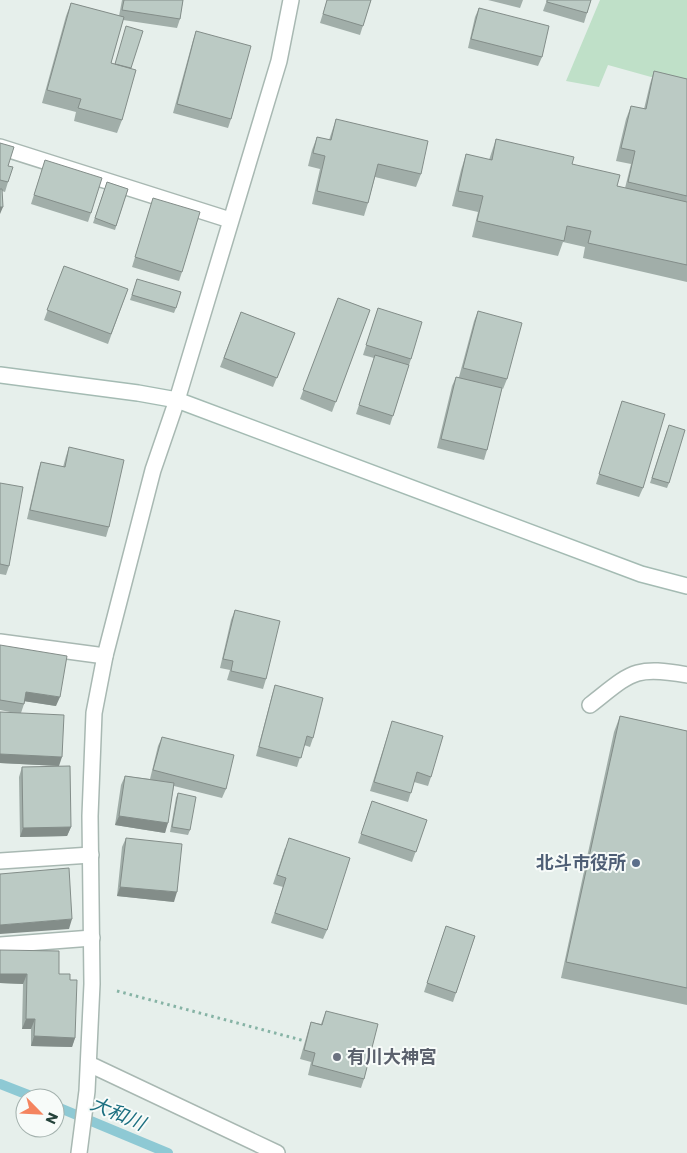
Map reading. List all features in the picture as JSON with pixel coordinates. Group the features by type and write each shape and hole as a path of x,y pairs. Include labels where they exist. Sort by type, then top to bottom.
{"street":[{"path":"80,1148 88,1091 92,984 91,855 94,713 105,656 153,470 279,61 291,0"},
{"path":"0,147 230,220"},
{"path":"0,376 176,400 641,574 687,586"},
{"path":"0,642 105,656"},
{"path":"590,705 630,673 659,669 687,675"},
{"path":"0,861 91,855"},
{"path":"0,945 92,938"},
{"path":"89,1064 277,1153"}],"path":[{"path":"92,984 305,1041"}],"green space":[{"path":"600,0 687,0 687,87 608,65 599,87 566,81"}],"building":[{"path":"124,0 183,0 180,19 122,10"},
{"path":"327,0 371,0 363,26 323,14"},
{"path":"547,0 591,0 587,13 547,2"},
{"path":"71,3 124,17 111,63 136,70 122,120 78,108 81,99 47,90"},
{"path":"479,8 549,26 542,57 471,39"},
{"path":"126,26 143,31 131,68 115,64"},
{"path":"196,31 251,46 231,119 177,104"},
{"path":"654,71 687,79 687,196 628,182 635,151 621,148 631,106 646,109"},
{"path":"336,119 428,141 421,174 378,164 368,203 317,191 325,156 313,153 317,137 331,140"},
{"path":"496,139 574,157 572,164 620,175 617,186 687,202 687,265 588,243 591,231 567,226 564,241 477,221 483,196 458,191 466,154 492,160"},
{"path":"0,143 14,147 8,166 13,167 8,182 0,180"},
{"path":"45,160 102,178 91,213 34,195"},
{"path":"107,182 128,189 116,226 95,218"},
{"path":"0,189 2,189 3,207 0,207"},
{"path":"153,198 200,212 182,272 135,257"},
{"path":"64,266 128,289 111,334 47,310"},
{"path":"137,279 181,292 176,308 132,295"},
{"path":"338,298 370,310 336,402 303,390"},
{"path":"378,308 422,322 411,359 366,345"},
{"path":"478,311 522,323 507,379 463,368"},
{"path":"241,312 295,333 277,378 224,358"},
{"path":"375,355 409,365 393,416 359,405"},
{"path":"456,377 502,388 487,450 441,439"},
{"path":"622,401 665,414 643,488 599,474"},
{"path":"669,425 685,430 669,483 652,478"},
{"path":"69,447 124,460 109,527 30,510 41,462 65,467"},
{"path":"0,483 23,487 9,566 0,564"},
{"path":"235,610 280,621 266,679 231,671 233,661 223,659"},
{"path":"0,645 67,656 60,697 26,692 24,704 0,700"},
{"path":"275,685 323,698 313,738 307,736 301,758 259,747"},
{"path":"0,712 64,715 62,757 0,754"},
{"name":"北斗市役所","path":"620,716 687,731 687,988 566,962"},
{"path":"392,721 443,736 431,777 417,772 411,793 374,782"},
{"path":"162,737 234,755 226,789 153,770"},
{"path":"70,766 71,827 23,828 22,767"},
{"path":"125,776 174,783 168,823 119,816"},
{"path":"178,793 196,797 190,830 172,827"},
{"path":"372,801 427,820 416,852 361,834"},
{"path":"126,838 182,844 177,892 120,887"},
{"path":"289,838 350,858 327,930 275,913 286,878 277,875"},
{"path":"69,868 72,919 0,925 0,874"},
{"path":"446,926 475,936 456,993 427,983"},
{"path":"0,950 59,951 59,974 70,974 70,980 77,980 75,1038 34,1036 35,1019 26,1019 27,974 0,974"},
{"path":"326,1011 378,1024 364,1079 312,1065 315,1053 304,1050 311,1022 322,1025"}],"waterway":[{"name":"大和川","path":"0,1084 15,1090"},
{"name":"大和川","path":"65,1110 168,1153"}],"place":[{"name":"北斗市役所","path":"636,863"},
{"name":"有川大神宮","path":"337,1057"}]}
